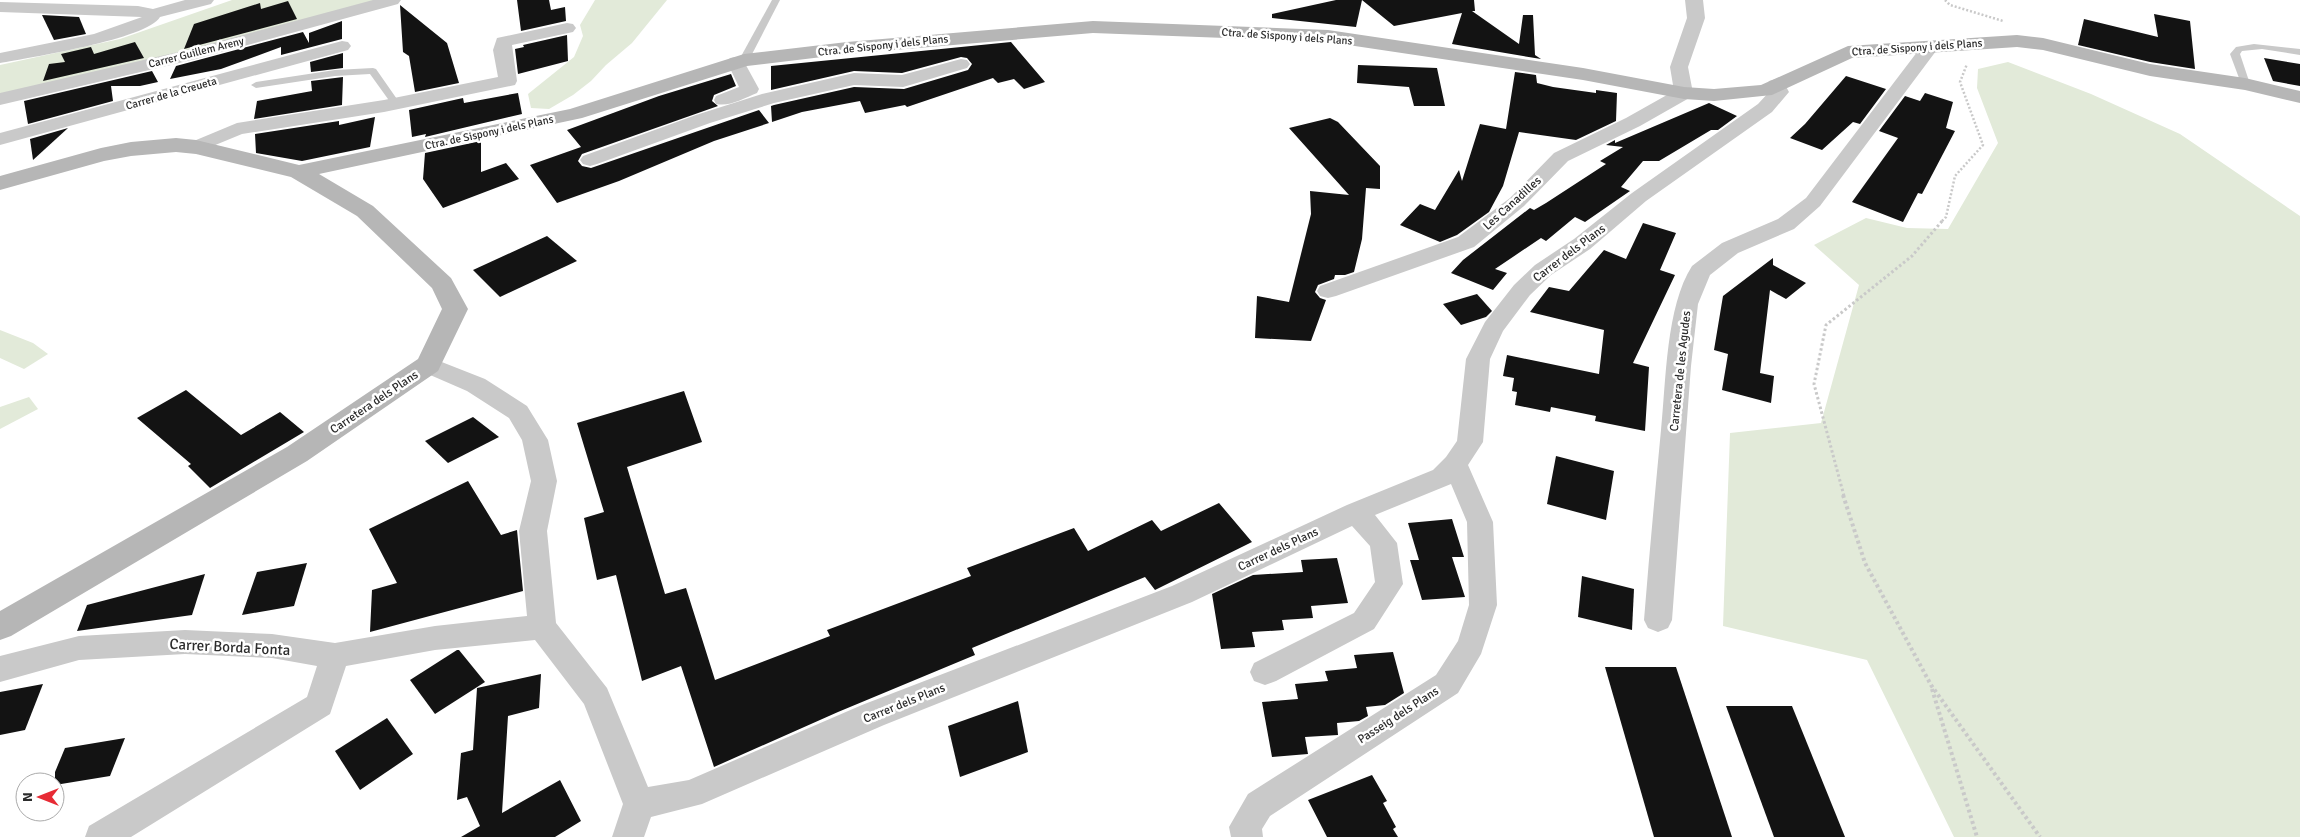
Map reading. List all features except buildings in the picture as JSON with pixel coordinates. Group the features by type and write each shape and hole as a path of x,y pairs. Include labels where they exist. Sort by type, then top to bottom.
{"main road":[{"name":"Ctra. de Sispony i dels Plans","path":"299,172 575,114 745,60 847,48 1093,27 1328,36 1583,74 1684,93 1746,94 1765,92 1776,85 1848,52 2017,41 2043,44 2150,70 2245,84 2299,97"},
{"name":"Carretera dels Plans","path":"0,183 131,149 176,145 196,147 299,172 365,211 442,284 455,308 429,366 297,454 0,627"}],"street":[{"path":"0,7 138,11 152,14 206,0"},
{"name":"Carrer Guillem Areny","path":"0,100 69,82 190,55 392,0"},
{"path":"1684,93 1679,67 1696,18 1694,0"},
{"path":"0,58 131,28 150,20 152,14"},
{"path":"196,147 236,129 396,104 508,81 502,50 503,42 567,28"},
{"name":"Carrer de la Creueta","path":"0,139 342,46"},
{"name":"Carretera de les Agudes","path":"1658,620 1679,366 1687,304 1700,271 1730,248 1786,224 1813,202 1930,47"},
{"path":"0,54 37,50"},
{"path":"745,60 770,98"},
{"path":"745,60 750,89 744,93 586,156 770,98 854,79 903,81 961,64"},
{"name":"Carrer dels Plans","path":"639,804 691,794 874,715 1182,594 1356,512 1442,476 1455,464 1470,442 1478,359 1493,328 1522,290 1543,270 1582,244 1639,197 1765,108 1780,92 1776,85"},
{"name":"Les Canadilles","path":"1328,291 1466,242 1517,202 1561,157 1633,122 1684,93"},
{"path":"429,366 476,385 518,412 535,440 544,481 533,532 542,626 596,697 639,804 628,837"},
{"name":"Passeig dels Plans","path":"1247,837 1245,827 1259,805 1447,684 1471,644 1483,605 1480,522 1455,464"},
{"path":"1266,672 1364,621 1388,584 1383,542 1356,512"},
{"name":"Carrer Borda Fonta","path":"0,668 79,648 185,642 272,646 336,656 434,638 542,626"},
{"path":"101,837 319,705 336,656"}],"lane":[{"path":"745,60 776,0"},
{"path":"2245,84 2235,54 2238,49 2248,46 2300,52"},
{"path":"256,85 319,75 373,71 396,104"}],"path":[{"path":"1976,43 1960,82 1983,145 1955,176 1946,217 1912,256 1826,325 1814,384 1834,466 1865,563 1931,685 2040,837"},
{"path":"1931,685 1977,837"}],"green space":[{"path":"232,0 379,0 242,38 0,94 0,65 120,39"},
{"path":"595,0 667,0 632,43 606,65 591,81 573,95 549,109 531,108 528,94 574,57 583,36 580,25"},
{"path":"2008,62 2091,94 2180,134 2300,216 2300,837 1954,837 1867,660 1723,626 1730,433 1821,423 1859,285 1814,245 1866,218 1907,228 1948,229 1998,143 1977,88 1978,69"},
{"path":"0,330 33,343 48,354 24,369 0,358"},
{"path":"29,397 38,409 0,429 0,407"}]}
